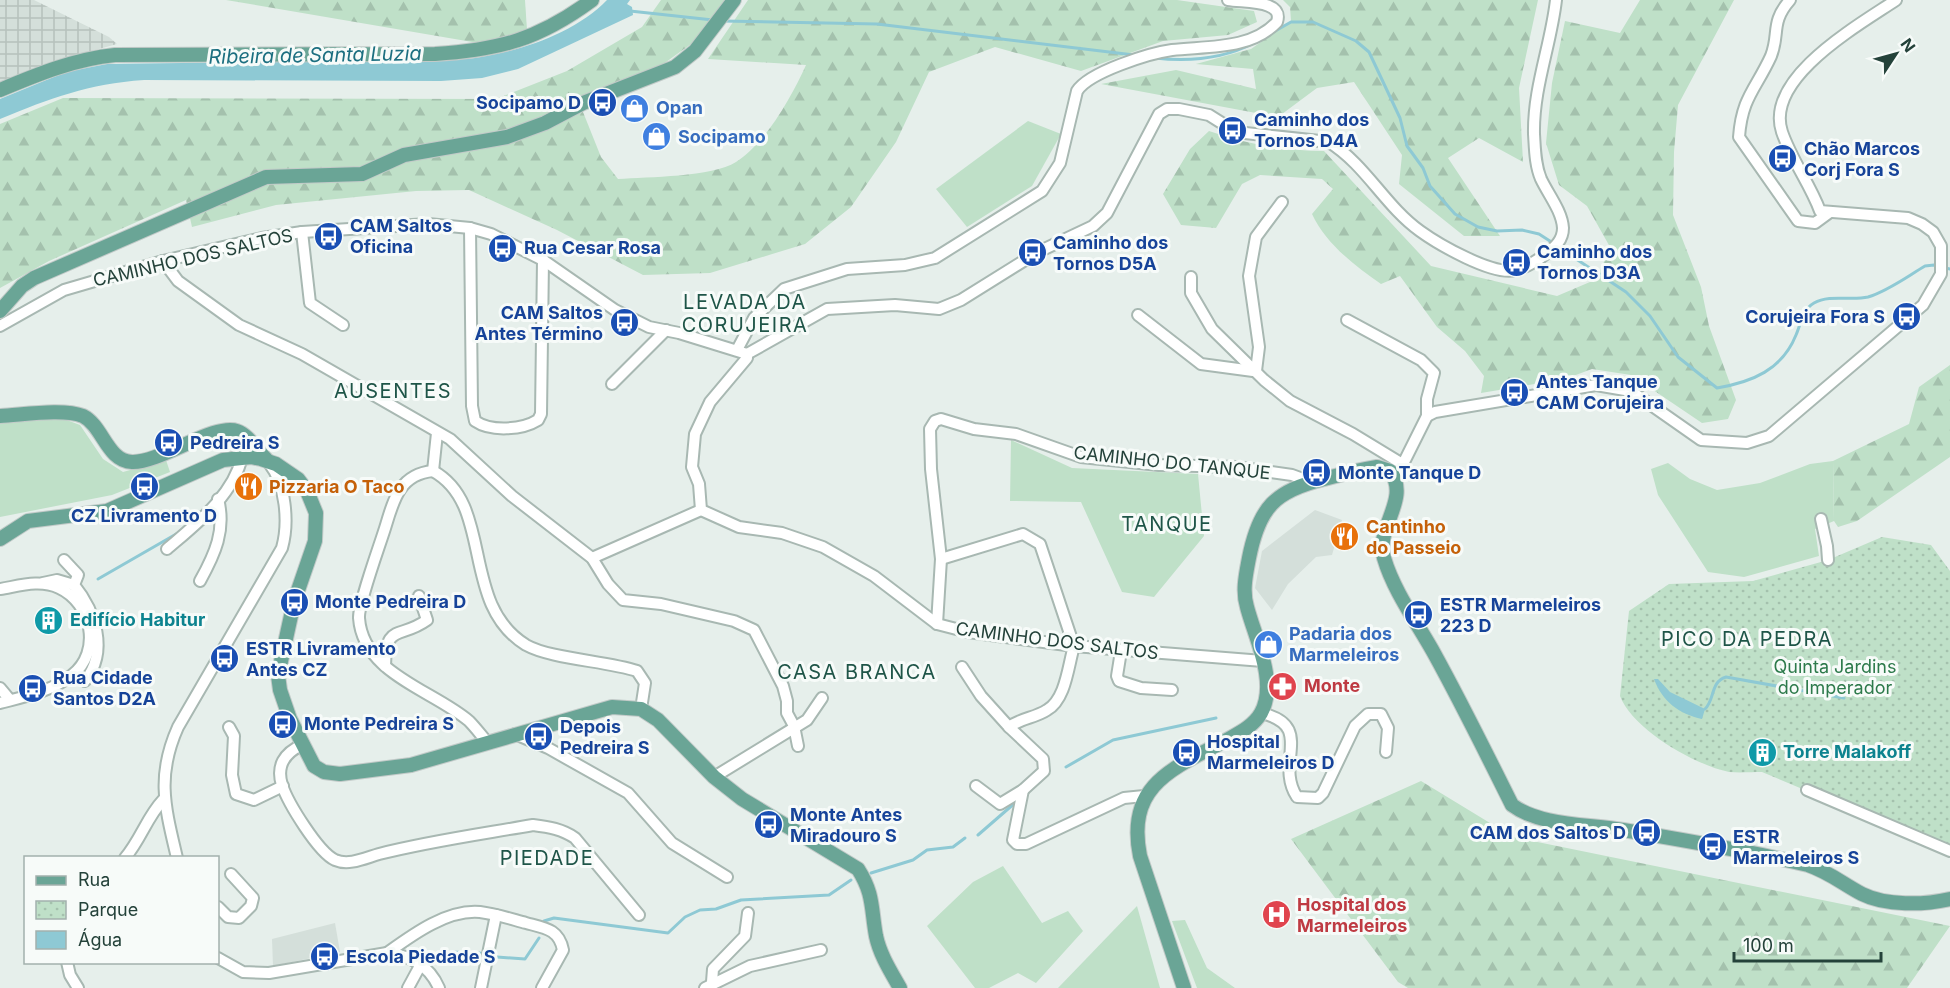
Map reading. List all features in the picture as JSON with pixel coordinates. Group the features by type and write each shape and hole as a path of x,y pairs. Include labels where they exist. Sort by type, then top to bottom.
{"main road":[{"path":"0,90 66,64 92,57 115,55 475,52 524,39 571,16 592,0"},
{"path":"0,311 22,286 34,278 266,177 362,174 404,155 507,138 545,123 583,103 675,67 695,51 734,0"},
{"path":"0,416 67,413 85,417 115,453 126,461 149,459 225,430 238,431 267,461"},
{"path":"0,539 28,521 106,511 223,460 242,458 267,461 288,470 307,491 316,513 315,541 294,602 279,664 280,690 302,745 314,766 324,772 354,774 411,765 612,707 641,709 667,728 714,777 759,810 858,869 868,885 873,900 877,939 900,988"},
{"path":"1184,988 1140,856 1136,834 1144,796 1170,772 1241,732 1261,713 1267,685 1244,588 1251,548 1259,522 1274,499 1299,484 1377,467 1390,471 1395,478 1398,496 1384,537 1383,555 1512,805 1524,814 1543,819 1625,830 1808,865 1827,871 1863,894 1883,901 1926,903 1950,899"}],"street":[{"path":"742,352 754,318 784,289 847,269 904,265 934,258 1042,191 1060,163 1077,91 1081,84 1097,73 1171,50 1223,46 1251,38 1277,22 1279,15 1275,6 1268,1 1228,0"},
{"path":"742,352 827,309 896,305 939,309 961,300 1038,252 1093,226 1107,213 1159,114 1167,109 1209,115 1236,132 1329,142 1340,149 1394,208 1420,231 1446,247 1497,269 1513,271 1534,263 1557,246 1563,231 1562,219 1537,166 1534,134 1536,93 1552,32 1556,0"},
{"path":"1790,0 1781,11 1775,25 1772,52 1743,105 1739,137 1798,221 1815,223 1830,212"},
{"path":"1427,416 1435,412 1596,385 1631,392 1701,440 1748,443 1769,436 1923,306 1941,274 1941,246 1933,232 1908,218 1820,212 1781,130 1784,102 1798,76 1815,58 1896,0"},
{"path":"1256,371 1259,347 1249,276 1256,237 1282,201"},
{"name":"CAMINHO DOS SALTOS","path":"0,326 64,290 163,261 262,238 302,232 428,224 470,228 491,234 543,260 615,310 649,327 742,352"},
{"path":"470,228 472,406 474,421 482,426 524,427 538,420 541,414 543,260"},
{"path":"302,232 310,303 343,325"},
{"path":"163,261 178,281 239,326 302,354 450,439 512,496 592,558 608,584 628,602 661,604 734,621 754,630 777,672 788,702 787,713 794,726 798,746"},
{"path":"1191,277 1191,293 1212,329 1256,371 1290,401 1353,434 1404,465"},
{"path":"1138,315 1201,364 1256,371"},
{"path":"1347,320 1430,366 1434,379 1427,399 1427,416 1404,465 1395,478"},
{"path":"612,384 666,330"},
{"path":"592,558 701,510 699,484 692,467 695,434 710,402 747,358 742,352"},
{"name":"CAMINHO DO TANQUE","path":"941,559 931,469 931,424 941,419 974,429 1016,434 1081,457 1159,465 1236,467 1292,475 1311,482"},
{"path":"433,471 437,433"},
{"path":"168,549 233,482 242,458"},
{"path":"177,856 163,800 166,758 178,727 282,548 286,526 285,511 277,472 267,461"},
{"path":"487,742 468,721 385,666 366,642 359,616 394,499 408,478 422,472 433,471 451,485 464,501 486,592 492,610 502,622 528,646 637,671 645,683 641,709"},
{"path":"200,581 219,542 222,514 218,499"},
{"name":"CAMINHO DOS SALTOS","path":"701,510 739,527 782,533 823,547 874,576 937,624 1074,646 1263,661"},
{"path":"1821,519 1828,560"},
{"path":"937,624 941,559 1023,534 1040,544 1074,646 1058,700 1048,710 1022,718 1009,728"},
{"path":"64,560 78,575 74,585"},
{"path":"0,589 57,580 74,585 88,602 97,628 96,653 85,681"},
{"path":"0,688 5,702 54,687 73,675 89,653 91,635 83,610 60,588 43,583"},
{"path":"385,666 386,645 390,637 427,620 419,596"},
{"path":"1121,651 1117,676 1119,681 1141,688 1172,690"},
{"path":"962,667 981,696 1009,728 1043,759 1046,766 1044,771 1023,790 1000,804 976,786"},
{"path":"714,777 807,720 822,698"},
{"path":"1261,713 1280,718 1290,731 1291,780 1297,797 1318,798 1323,793 1355,726 1362,718 1374,712 1382,712 1388,728 1386,752"},
{"path":"229,727 234,736 231,775 236,794 254,800 283,786"},
{"path":"515,734 548,748 628,793 672,843 728,877"},
{"path":"302,745 286,754 282,761 280,772 283,786 305,826 324,852 334,859 347,862 405,847 533,825 563,831 585,848 639,915"},
{"path":"1023,790 1013,840 1017,844 1026,844 1124,798 1144,796"},
{"path":"1807,790 1950,851"},
{"path":"127,856 142,836 150,814 163,800"},
{"path":"219,908 228,917 239,918 251,906 253,898 250,893 231,874"},
{"path":"387,953 431,924 478,912 496,915 553,929 561,939 563,950 542,988"},
{"path":"709,985 713,969 745,936 748,913"},
{"path":"481,988 496,915"},
{"path":"709,985 750,966 820,950"},
{"path":"219,959 243,972 269,973 387,953 405,956 421,964 439,988"},
{"path":"67,964 70,975 78,988"},
{"path":"408,988 421,964"}],"shaded area":[{"path":"0,0 34,0 109,37 117,44 81,54 0,84"},
{"path":"1315,510 1342,520 1332,555 1316,557 1288,584 1272,610 1255,588 1262,551"},
{"path":"335,923 340,952 273,966 272,939"}],"green space":[{"path":"226,0 525,0 527,30 484,44"},
{"path":"661,0 727,0 691,44 655,70 579,102 601,157 618,179 679,175 725,167 747,154 768,131 786,104 806,65 708,59 748,0 1177,0 1254,11 1257,22 1228,35 1163,41 1081,71 995,47 929,72 896,142 851,207 805,244 710,273 643,275 557,230 469,190 416,191 276,205 192,227 186,200 49,261 0,288 0,124 63,98 496,99 567,71 642,27"},
{"path":"1283,0 1538,0 1519,88 1523,162 1479,138 1448,158 1500,236 1464,236 1399,184 1402,155 1354,82 1317,88 1278,117 1101,84 1176,70 1256,89 1253,69 1196,64 1251,49 1291,21 1290,7"},
{"path":"1640,0 1734,0 1678,105 1674,152 1673,215 1701,287 1709,326 1736,400 1728,419 1702,423 1631,375 1592,369 1565,379 1481,393 1484,376 1465,351 1437,327 1400,276 1381,284 1351,261 1325,235 1312,214 1333,189 1322,179 1260,175 1242,184 1216,228 1181,225 1163,194 1190,149 1209,131 1266,146 1324,151 1431,266 1557,296 1597,279 1610,247 1587,206 1559,185 1546,143 1552,83 1565,21 1620,33"},
{"path":"1028,121 1061,134 1032,186 967,227 936,189"},
{"path":"1950,365 1950,457 1857,521 1838,527 1834,521 1833,461 1909,424 1919,387"},
{"path":"64,419 80,425 103,459 123,472 166,460 170,472 112,495 0,517 0,422"},
{"path":"1011,440 1072,468 1198,474 1204,536 1154,597 1122,592 1081,502 1010,501"},
{"path":"1833,461 1834,521 1815,529 1819,556 1744,577 1708,572 1658,495 1651,469 1668,463 1690,479 1717,490 1760,483 1810,464"},
{"name":"Quinta Jardins do Imperador","path":"1882,537 1931,545 1950,571 1950,851 1762,772 1729,772 1699,762 1651,733 1627,709 1620,696 1629,611 1669,584 1753,581 1828,560"},
{"path":"1421,781 1513,837 1950,926 1907,988 1408,988 1398,982 1291,839"},
{"path":"1003,866 1042,923 1068,911 1083,931 1036,983 1018,973 989,988 975,988 927,926 973,882"},
{"path":"1137,906 1160,988 1058,988"},
{"path":"1185,920 1207,968 1235,988 1197,988 1172,921"}],"water":[{"path":"607,0 630,0 627,4 632,7 633,15 518,69 482,78 441,81 144,80 105,85 70,93 0,119 0,99 66,72 107,64 468,59 505,52 542,40 578,23"},
{"path":"1654,679 1658,679 1670,692 1705,709 1702,719 1686,714 1672,705 1657,687"}],"waterway":[{"path":"630,11 713,20"},
{"path":"722,21 877,24 1134,55"},
{"path":"1270,34 1291,22 1313,22 1356,41 1369,52 1400,118 1407,146 1423,168 1430,186 1455,214 1478,227 1497,231 1522,230 1539,234 1553,243"},
{"path":"1155,58 1181,60 1206,58 1230,53 1254,43"},
{"path":"1558,247 1626,292 1650,316 1678,357 1717,388 1754,378 1774,366 1790,347 1804,313 1814,303 1834,298 1868,297 1925,266 1934,265 1950,269"},
{"path":"209,504 222,488"},
{"path":"98,579 178,533"},
{"path":"1705,709 1717,683 1726,677 1844,698"},
{"path":"1066,767 1113,740 1216,718"},
{"path":"978,835 1016,802"},
{"path":"871,873 913,860 927,850 953,847 965,838"},
{"path":"544,921 554,918 668,933 685,917 700,910 716,909 741,900 829,895 851,880"},
{"path":"497,957 525,959 539,938"},
{"path":"428,967 448,952 480,953"}],"place":[{"name":"Socipamo D","path":"602,103"},
{"name":"Opan","path":"635,108"},
{"name":"Caminho dos Tornos D4A","path":"1233,130"},
{"name":"Socipamo","path":"657,137"},
{"name":"Chão Marcos Corj Fora S","path":"1783,159"},
{"name":"CAM Saltos Oficina","path":"329,236"},
{"name":"Rua Cesar Rosa","path":"503,248"},
{"name":"Caminho dos Tornos D5A","path":"1032,253"},
{"name":"Caminho dos Tornos D3A","path":"1516,262"},
{"name":"Corujeira Fora S","path":"1906,317"},
{"name":"CAM Saltos Antes Término","path":"624,323"},
{"name":"Antes Tanque CAM Corujeira","path":"1515,392"},
{"name":"Pedreira S","path":"169,443"},
{"name":"Monte Tanque D","path":"1317,473"},
{"name":"CZ Livramento D","path":"144,487"},
{"name":"Pizzaria O Taco","path":"248,487"},
{"name":"Cantinho do Passeio","path":"1345,537"},
{"name":"Monte Pedreira D","path":"294,602"},
{"name":"ESTR Marmeleiros 223 D","path":"1419,615"},
{"name":"Edifício Habitur","path":"49,620"},
{"name":"Padaria dos Marmeleiros","path":"1268,644"},
{"name":"ESTR Livramento Antes CZ","path":"225,659"},
{"name":"Monte","path":"1283,686"},
{"name":"Rua Cidade Santos D2A","path":"32,688"},
{"name":"Monte Pedreira S","path":"283,724"},
{"name":"Depois Pedreira S","path":"539,737"},
{"name":"Hospital Marmeleiros D","path":"1186,752"},
{"name":"Torre Malakoff","path":"1762,752"},
{"name":"Monte Antes Miradouro S","path":"769,825"},
{"name":"CAM dos Saltos D","path":"1647,833"},
{"name":"ESTR Marmeleiros S","path":"1712,847"},
{"name":"Hospital dos Marmeleiros","path":"1276,915"},
{"name":"Escola Piedade S","path":"325,957"}],"district":[{"name":"LEVADA DA CORUJEIRA","path":"745,314"},
{"name":"AUSENTES","path":"393,391"},
{"name":"TANQUE","path":"1167,524"},
{"name":"PICO DA PEDRA","path":"1747,639"},
{"name":"CASA BRANCA","path":"857,672"},
{"name":"PIEDADE","path":"547,858"}],"water label":[{"name":"Ribeira de Santa Luzia","path":"315,55"}]}
